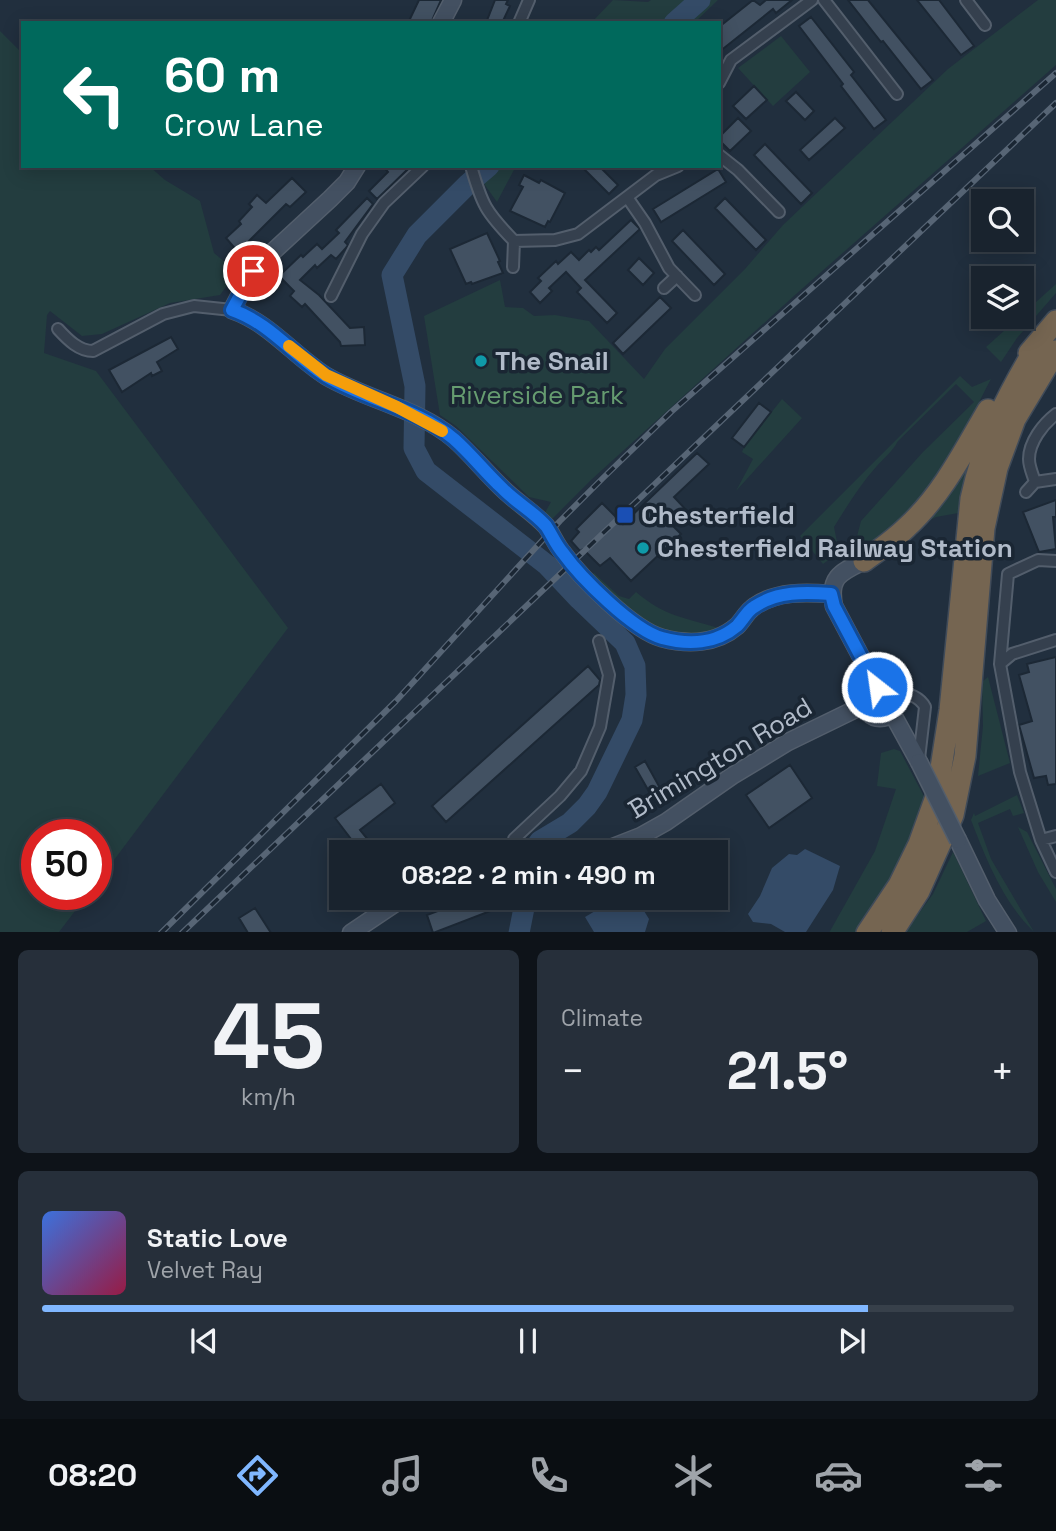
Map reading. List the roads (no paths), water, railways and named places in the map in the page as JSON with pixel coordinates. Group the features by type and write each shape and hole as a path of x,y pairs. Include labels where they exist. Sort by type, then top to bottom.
{"highway":[{"path":"893,932 919,891 953,815 965,756 984,528 997,468 1056,320"},
{"path":"864,561 908,527 928,506 1012,373 1047,348"},
{"path":"868,932 899,885 919,844 937,794 950,710 971,499 976,478 995,422 1047,348"}],"street":[{"path":"442,21 453,0"},
{"path":"520,21 529,0"},
{"path":"721,79 732,60 812,0"},
{"path":"824,0 897,94"},
{"path":"966,0 985,25"},
{"path":"721,157 779,212"},
{"path":"232,310 253,271 347,182 356,168"},
{"path":"331,296 362,234 384,203 421,168"},
{"path":"472,168 481,200 514,241 513,267"},
{"path":"514,241 555,240 578,233 656,175 673,168"},
{"path":"627,197 645,223 669,268 695,295"},
{"path":"664,288 677,276"},
{"path":"58,330 70,342 87,351 93,351 163,314 194,306 232,310 250,316 326,375 432,424 453,438 503,489 544,524 561,551 584,578 648,633 680,641 698,642 729,632 750,610 789,593 832,600"},
{"path":"1035,482 1029,459 1031,450 1043,426 1056,414"},
{"path":"1026,492 1035,482 1055,476"},
{"path":"1056,561 1038,560 1008,574 1000,664 1020,772 1041,840 1056,872"},
{"path":"864,561 837,577 832,586 832,600 884,689 896,702 892,713 886,717 874,718 869,715 864,705 866,693 884,689 910,695 922,701 925,707 919,762"},
{"path":"1000,664 1012,654 1056,640"},
{"path":"514,840 560,796 581,771 600,727 609,674 599,641"},
{"name":"Brimington Road","path":"629,840 649,832 788,742 864,705"},
{"path":"892,713 987,900 1007,932"},
{"path":"1041,840 1056,836"},
{"path":"352,932 385,910"}],"water":[{"path":"805,849 840,866 833,890 806,932 785,932 771,924 753,922 748,914 760,896 772,868 789,854 797,855"},
{"path":"597,910 643,910 649,919 645,932 594,932 585,917"}],"waterway":[{"path":"676,21 700,0"},
{"path":"487,168 417,235 392,275 415,386 414,448 426,471 547,565 625,643 635,666 636,695 632,720 597,792 570,823 542,840"},
{"path":"519,932 524,910"}],"railway":[{"path":"162,932 396,701 560,521 671,412 1056,73"},
{"path":"183,932 1056,103"}],"place":[{"name":"The Snail","path":"481,361"},
{"name":"Chesterfield","path":"625,515"},
{"name":"Chesterfield Railway Station","path":"643,548"}],"park label":[{"name":"Riverside Park","path":"537,395"}]}
